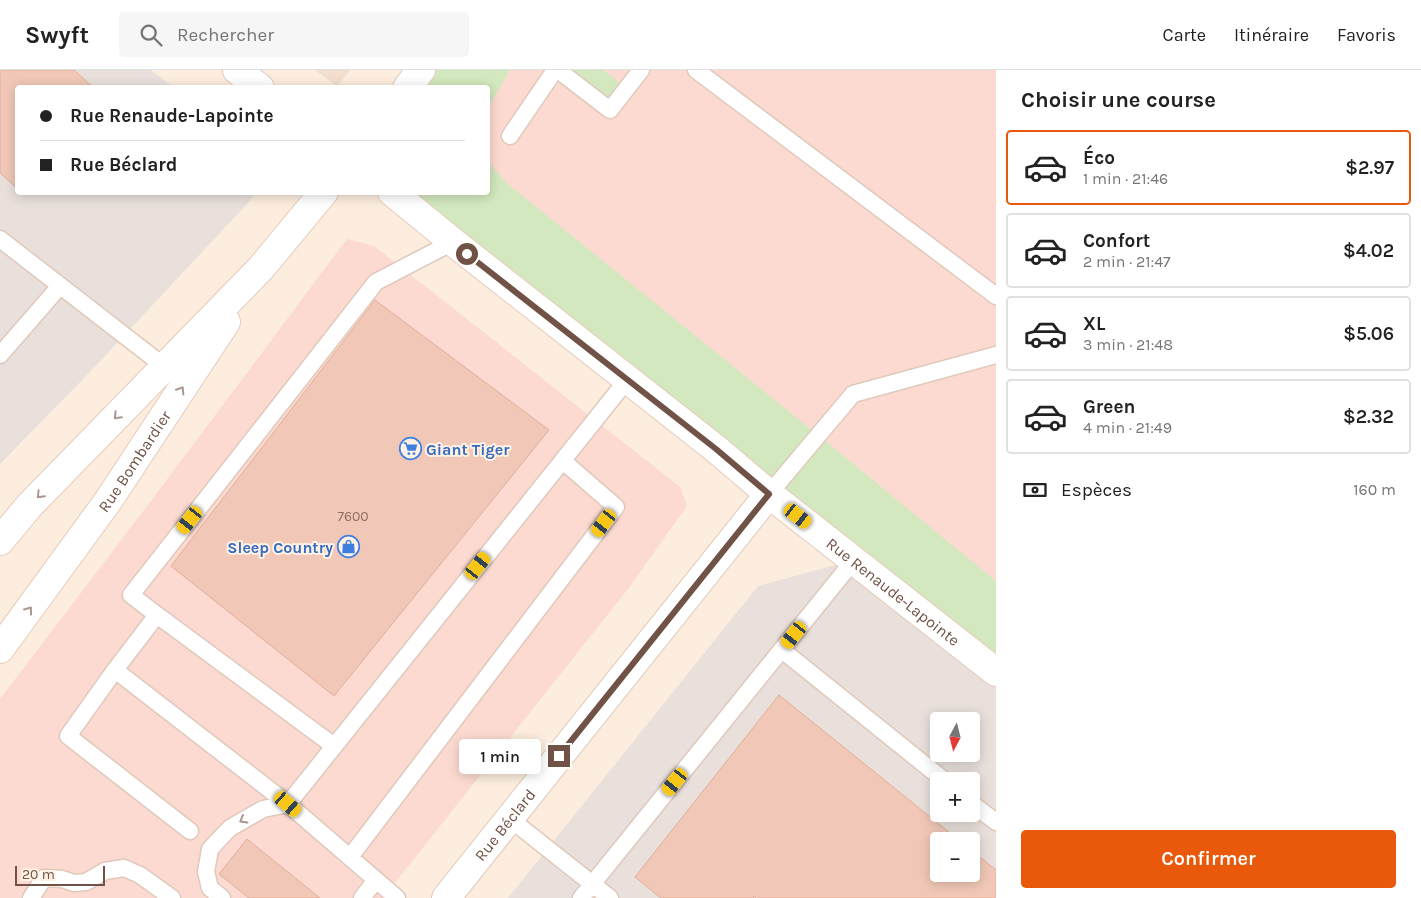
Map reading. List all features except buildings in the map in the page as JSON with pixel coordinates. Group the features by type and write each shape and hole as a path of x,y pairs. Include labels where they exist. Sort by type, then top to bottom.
{"street":[{"path":"237,70 256,85"},
{"path":"409,85 420,70"},
{"name":"Rue Bombardier","path":"0,541 29,506 261,268 322,195"},
{"name":"Rue Renaude-Lapointe","path":"396,195 716,449 769,494 996,672"},
{"name":"Rue Bombardier","path":"0,649 108,501 261,268"},
{"name":"Rue Béclard","path":"446,898 769,494"}],"lane":[{"path":"510,136 556,70 610,110 641,70"},
{"path":"696,70 996,296"},
{"path":"0,239 165,367"},
{"path":"334,746 131,595 376,282 453,242"},
{"path":"0,355 60,286"},
{"path":"769,494 853,394 996,355"},
{"path":"222,898 210,888 206,872 210,849 230,828 263,809 288,804 627,380"},
{"path":"350,857 616,507 562,461"},
{"path":"581,898 854,560"},
{"path":"157,615 68,736 190,831"},
{"path":"782,650 934,772"},
{"path":"115,670 288,804 397,898"},
{"path":"980,809 996,822"},
{"path":"509,818 610,898"},
{"path":"31,898 44,878 62,879 74,883 86,882 105,871 124,868 140,875 172,898"},
{"path":"362,898 376,880"}],"shaded area":[{"path":"0,70 151,70 170,85 15,85 15,195 254,195 89,373 0,464"},
{"path":"315,70 350,70 338,85"},
{"path":"421,70 996,70 996,672 490,194 490,85 477,85"},
{"path":"347,239 374,246 680,487 687,506 628,589 383,898 0,898 0,699"},
{"path":"854,560 996,672 996,898 508,898 758,586"}],"green space":[{"path":"421,70 510,70 490,105 490,85 409,85"},
{"path":"558,70 603,70 627,88 610,110"},
{"path":"490,164 508,184 996,581 996,672 397,195 490,195"}],"place":[{"name":"Giant Tiger","path":"410,449"},
{"name":"Sleep Country","path":"349,547"}],"route":[{"path":"467,254 716,449 769,494 559,756"}]}
